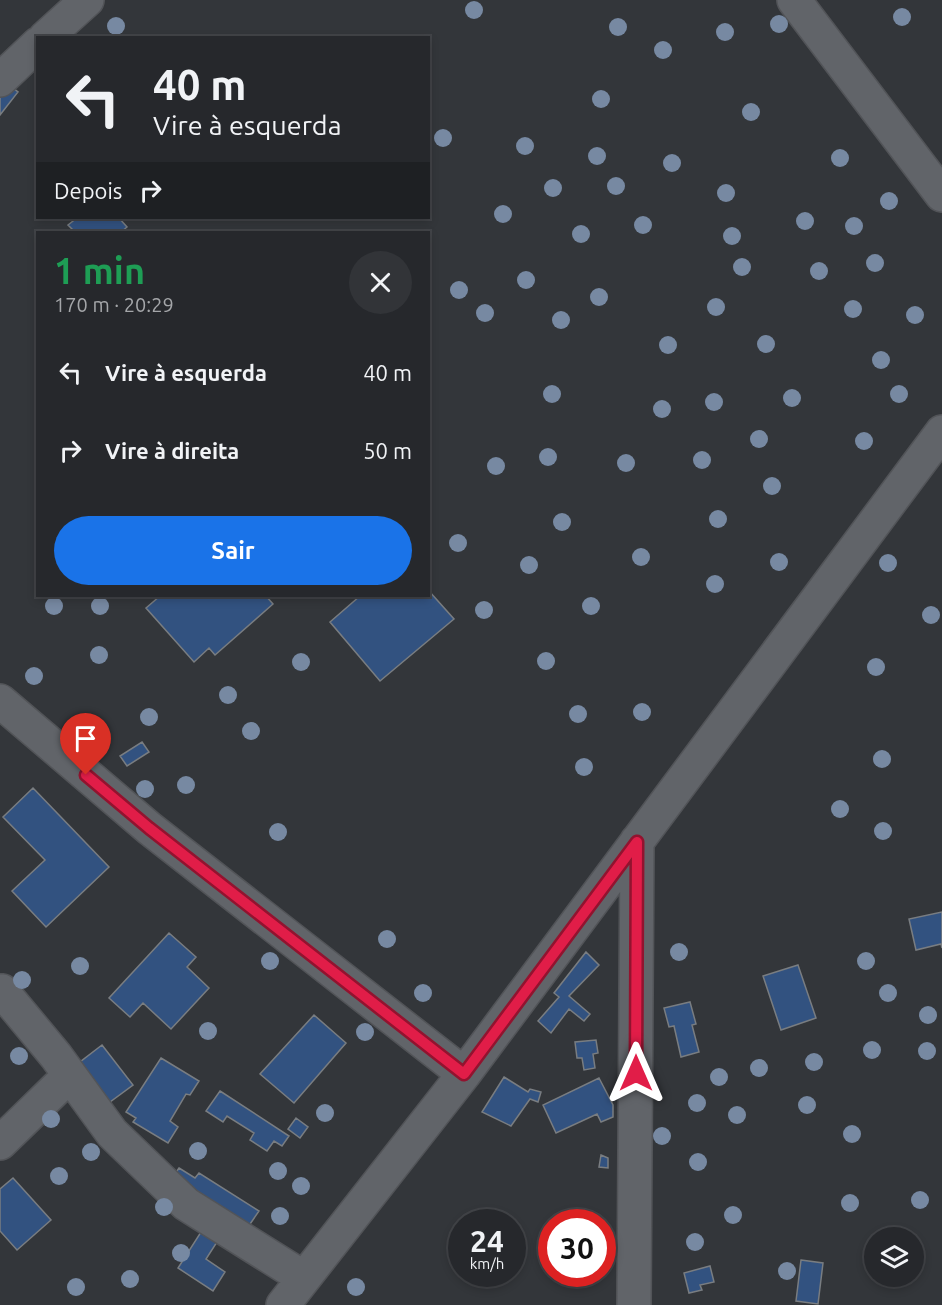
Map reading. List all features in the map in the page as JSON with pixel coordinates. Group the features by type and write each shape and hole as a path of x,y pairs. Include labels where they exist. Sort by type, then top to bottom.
{"street":[{"path":"47,36 87,0"},
{"path":"794,0 942,195"},
{"path":"0,80 36,46"},
{"path":"283,1305 464,1074 942,432"},
{"path":"0,701 149,828 464,1074"},
{"path":"634,1305 637,842"},
{"path":"2,991 56,1056 112,1133 186,1204 304,1278"},
{"path":"0,1143 69,1076"}],"building":[{"path":"4,81 18,92 0,115 0,87"},
{"path":"76,219 120,219 127,227 122,231 74,231 68,225"},
{"path":"430,592 454,619 380,681 330,622 359,597 430,597"},
{"path":"159,597 267,597 273,604 215,655 209,648 194,662 146,608"},
{"path":"142,742 149,752 127,766 120,756"},
{"path":"33,788 109,867 46,927 12,891 45,860 3,817"},
{"path":"942,912 942,948 941,944 916,950 909,919"},
{"path":"169,933 196,957 187,967 209,988 171,1029 143,1003 130,1017 109,998"},
{"path":"586,952 599,965 569,996 590,1014 584,1021 569,1009 551,1033 538,1021 559,997 554,993"},
{"path":"798,965 816,1018 781,1030 763,976"},
{"path":"690,1002 696,1024 692,1025 699,1052 681,1057 674,1026 669,1027 664,1008"},
{"path":"314,1015 346,1043 294,1103 260,1074"},
{"path":"596,1040 598,1053 593,1054 595,1068 584,1070 582,1058 577,1058 575,1042"},
{"path":"102,1045 133,1085 110,1102 80,1062"},
{"path":"161,1058 199,1081 190,1095 186,1094 170,1121 178,1127 168,1143 133,1122 136,1118 126,1112"},
{"path":"504,1077 528,1092 530,1089 541,1092 538,1102 530,1099 511,1126 482,1112"},
{"path":"599,1078 613,1105 613,1117 601,1122 597,1114 556,1133 543,1105"},
{"path":"220,1091 289,1136 282,1146 274,1141 267,1151 250,1140 254,1133 227,1116 223,1122 206,1111"},
{"path":"296,1118 308,1127 300,1138 288,1129"},
{"path":"601,1155 608,1158 608,1168 599,1167"},
{"path":"179,1168 195,1178 199,1173 259,1211 248,1227 172,1178"},
{"path":"13,1178 51,1220 17,1250 0,1231 0,1189"},
{"path":"201,1232 217,1242 206,1259 225,1272 213,1291 178,1268"},
{"path":"801,1260 823,1263 818,1304 796,1301"},
{"path":"710,1266 714,1282 700,1285 702,1290 689,1293 684,1273"}],"route":[{"path":"86,775 149,828 464,1074 637,842 636,1073"}]}
